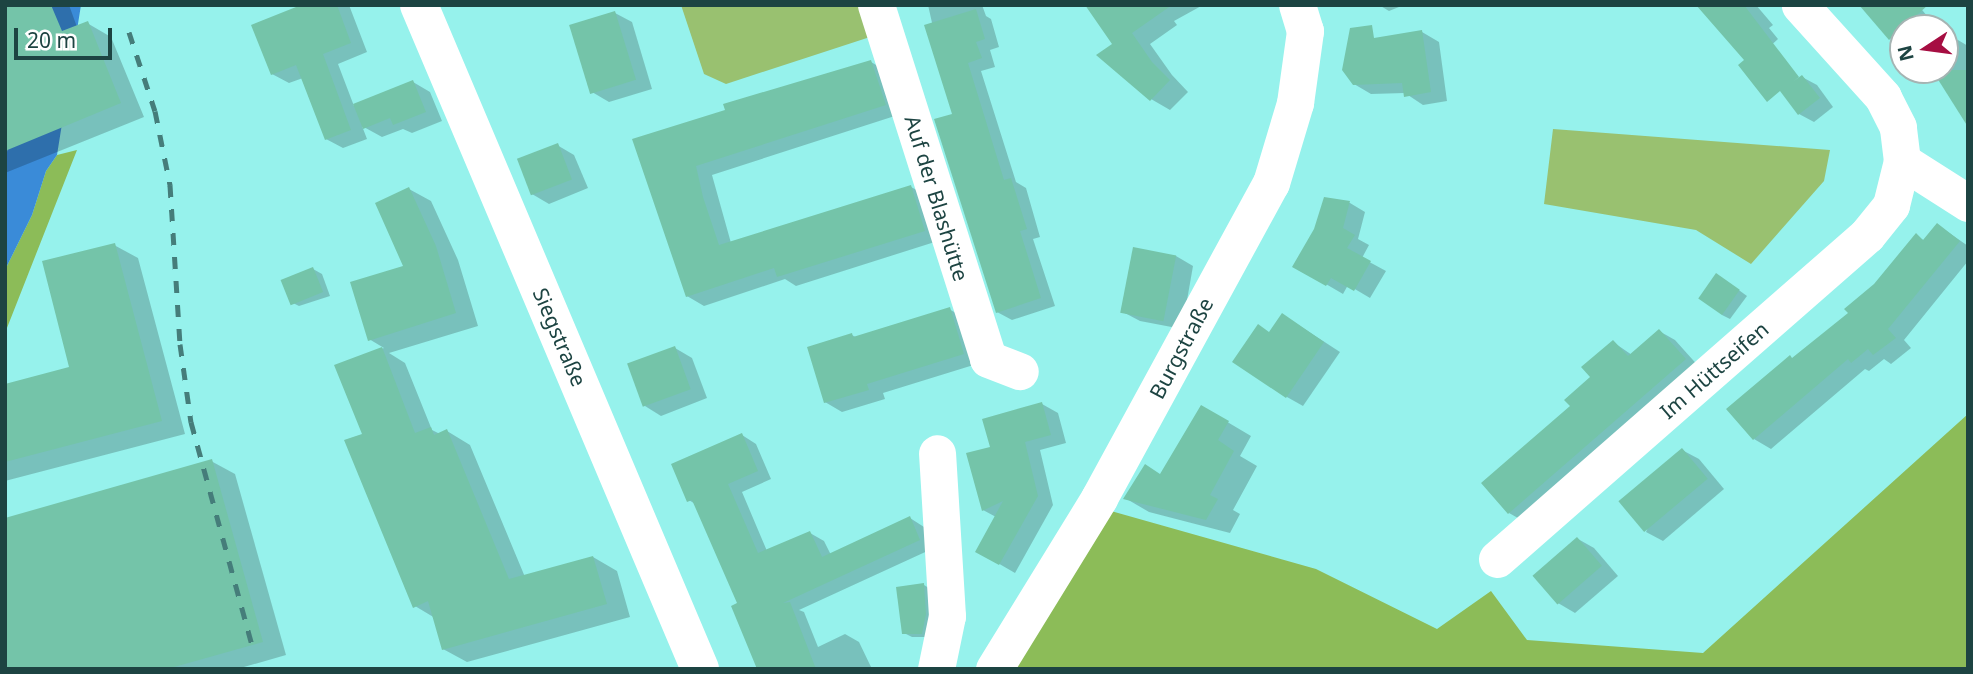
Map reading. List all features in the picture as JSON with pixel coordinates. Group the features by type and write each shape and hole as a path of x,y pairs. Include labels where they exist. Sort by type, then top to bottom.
{"street":[{"name":"Siegstraße","path":"419,5 700,669"},
{"name":"Auf der Blashütte","path":"876,5 988,359 1020,371"},
{"name":"Burgstraße","path":"994,669 1099,498 1270,183 1295,103 1305,31 1297,5"},
{"name":"Im Hüttseifen","path":"1497,559 1867,235 1891,205 1902,161 1898,127 1883,97 1800,5"},
{"path":"1902,161 1968,203"},
{"path":"936,669 947,616 937,453"}],"green space":[{"path":"681,5 860,5 870,37 726,84 704,74"},
{"path":"1553,129 1830,150 1824,181 1751,264 1696,230 1544,204"},
{"path":"77,150 5,333 5,270 32,215 46,171 57,155"},
{"path":"1968,414 1968,669 1015,669 1111,511 1316,569 1437,629 1491,591 1527,640 1703,653"}],"water":[{"path":"39,5 81,5 57,155 46,171 32,215 5,270 5,161"}],"building":[{"path":"5,5 51,5 62,31 88,21 121,103 5,151"},
{"path":"301,5 337,5 351,43 323,54 351,130 325,140 296,65 271,75 251,25"},
{"path":"1085,5 1172,5 1132,33 1152,62 1170,80 1150,101 1096,55 1112,44"},
{"path":"1696,5 1744,5 1799,77 1794,81 1802,75 1820,98 1798,115 1780,91 1767,102 1738,65 1744,60"},
{"path":"1859,5 1928,5 1918,14 1889,14 1889,40"},
{"path":"976,9 985,39 976,42 982,58 968,63 1004,180 1011,178 1027,229 1020,231 1041,298 996,313 934,119 952,114 924,25"},
{"path":"615,11 636,80 590,94 569,25"},
{"path":"1372,25 1374,38 1422,30 1431,92 1404,97 1402,83 1353,85 1342,70 1350,28"},
{"path":"871,60 886,105 696,166 703,197 719,245 911,185 925,231 777,277 774,268 686,297 632,139 725,110 723,104"},
{"path":"1959,70 1968,70 1968,127 1941,84 1959,84"},
{"path":"413,80 426,112 393,125 390,118 363,129 353,104"},
{"path":"558,143 572,179 531,195 517,159"},
{"path":"409,187 436,246 456,313 368,341 350,282 403,266 375,203"},
{"path":"1324,197 1350,201 1343,228 1355,235 1347,248 1371,261 1354,291 1331,278 1326,286 1292,267 1314,229"},
{"path":"1937,223 1960,241 1888,329 1896,338 1873,355 1868,349 1851,363 1848,359 1753,440 1726,409 1790,355 1792,358 1848,313 1844,309 1874,284 1916,233 1923,240"},
{"path":"115,243 162,421 5,462 5,384 69,367 42,261"},
{"path":"1133,247 1176,255 1163,321 1120,313"},
{"path":"313,267 323,292 291,305 281,280"},
{"path":"1716,273 1740,290 1722,315 1698,298"},
{"path":"950,307 964,354 867,384 869,390 824,403 807,347 852,333 853,337"},
{"path":"1282,313 1324,342 1286,398 1232,362 1258,324 1269,332"},
{"path":"1659,329 1686,359 1508,514 1481,483 1570,406 1564,400 1590,377 1581,367 1613,340 1628,356"},
{"path":"675,346 691,389 643,407 627,363"},
{"path":"382,347 415,433 431,427 434,435 447,429 509,579 593,556 607,604 442,650 428,601 413,608 344,440 362,434 334,365"},
{"path":"1042,402 1051,435 1025,442 1038,496 999,565 975,552 1003,501 982,511 966,453 990,447 982,419"},
{"path":"1201,405 1229,421 1218,440 1234,451 1210,495 1218,499 1206,520 1123,499 1145,464 1160,474"},
{"path":"742,433 758,471 728,484 758,553 810,531 822,557 910,516 920,540 783,603 790,602 816,669 757,669 731,606 737,603 692,500 687,502 671,464"},
{"path":"1682,448 1708,479 1644,532 1618,501"},
{"path":"212,459 263,642 167,669 5,669 5,518"},
{"path":"1577,537 1602,566 1557,604 1532,576"},
{"path":"924,583 926,614 922,634 902,634 896,587"}],"railway":[{"path":"129,32 155,111 170,185 180,344 191,422 252,645"}]}
